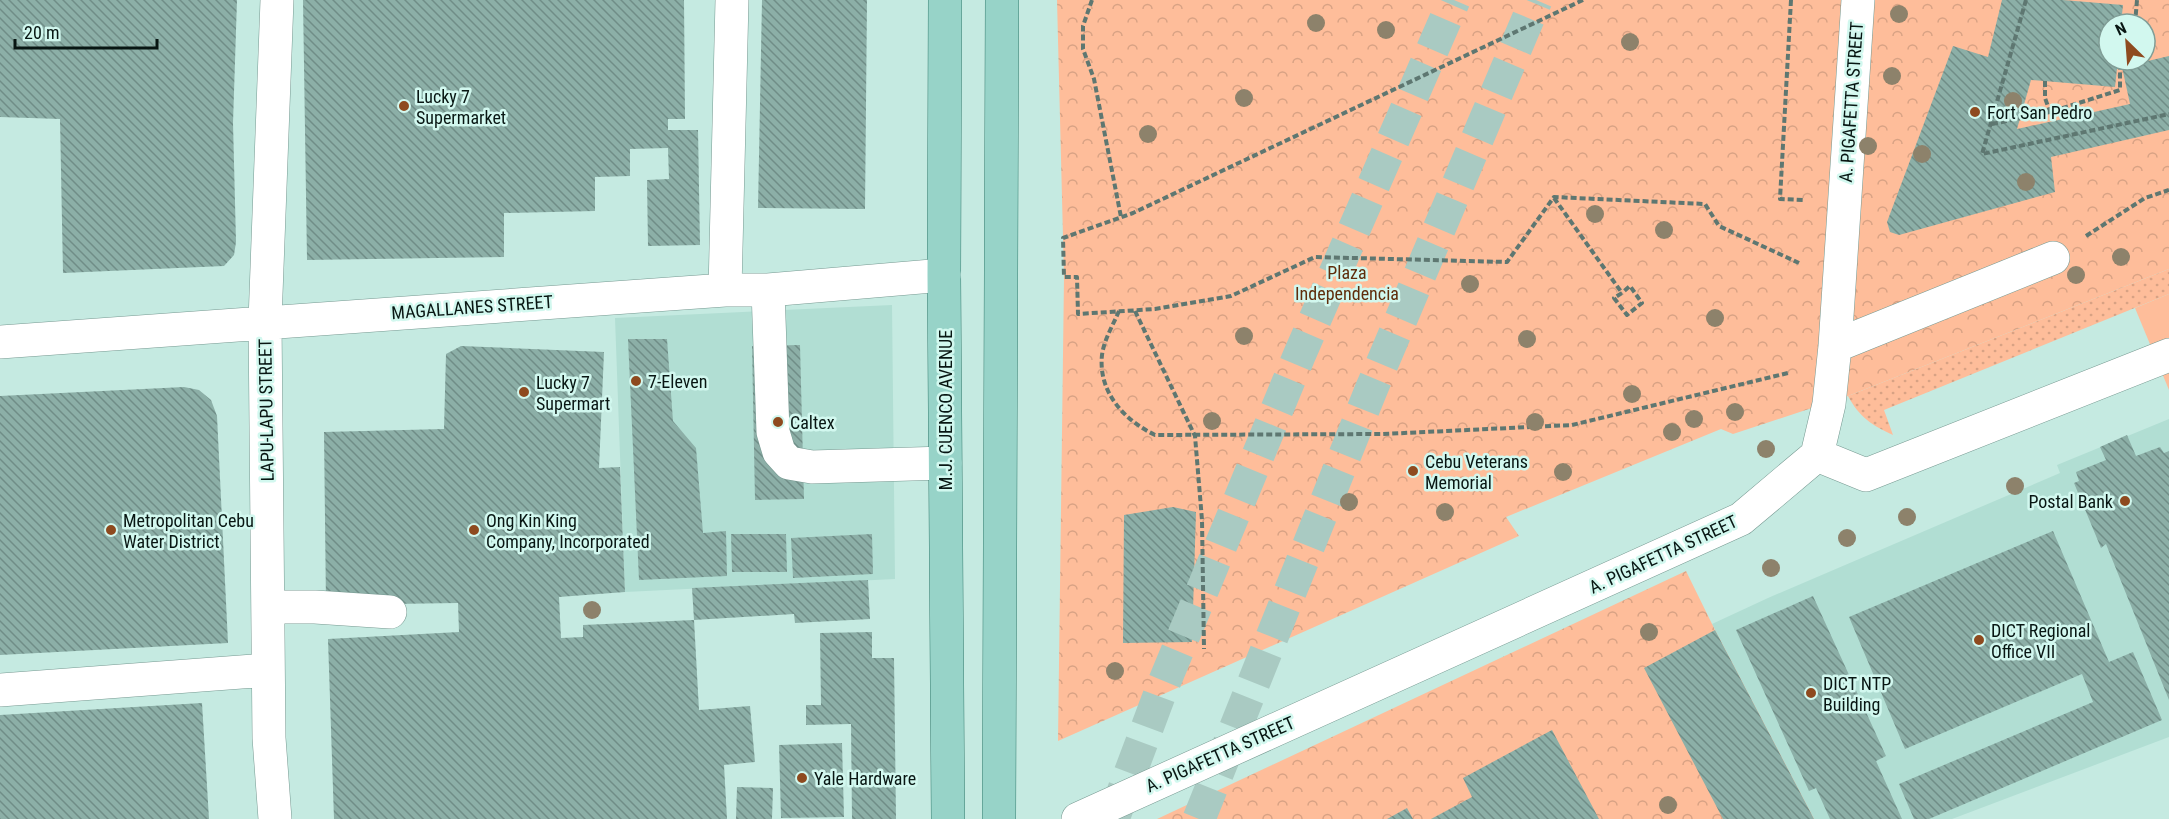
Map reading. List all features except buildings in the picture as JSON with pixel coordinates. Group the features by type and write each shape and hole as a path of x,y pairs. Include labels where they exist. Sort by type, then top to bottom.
{"main road":[{"name":"M.J. CUENCO AVENUE","path":"945,0 944,275 948,819"},
{"path":"999,819 1002,0"}],"street":[{"name":"LAPU-LAPU STREET","path":"275,819 269,738 265,321 277,0"},
{"path":"725,290 732,0"},
{"name":"A. PIGAFETTA STREET","path":"1078,819 1742,519 1817,455 1829,404 1858,0"},
{"path":"1834,346 2053,258"},
{"name":"MAGALLANES STREET","path":"0,342 265,321 725,290 768,290 944,275"},
{"path":"768,290 773,432 778,452 789,463 812,467 945,463"},
{"path":"1817,455 1866,476 2169,355"},
{"path":"269,607 315,607 390,612"},
{"path":"0,690 268,670"}],"path":[{"path":"1092,0 1083,26 1083,48 1094,79 1121,217"},
{"path":"1554,197 1507,262 1315,257 1231,296 1135,311 1078,314 1077,277 1064,277 1063,238 1121,217 1583,0"},
{"path":"1791,0 1780,199 1807,200"},
{"path":"2026,0 1982,154 2169,114"},
{"path":"1991,124 2050,112 2121,90 2120,72"},
{"path":"2045,81 2044,98 2050,112"},
{"path":"2053,258 2145,198 2169,190"},
{"path":"1554,197 1704,204 1719,226 1800,263"},
{"path":"1554,197 1622,292"},
{"path":"1799,274 1801,253"},
{"path":"1630,286 1642,303 1626,315 1614,298 1622,292 1630,286"},
{"path":"1119,311 1102,355 1103,382 1117,407 1136,426 1155,435 1383,434 1572,426 1788,373 1789,362"},
{"path":"1135,311 1195,436 1202,520 1204,649"}],"shaded area":[{"name":"Caltex","path":"892,305 895,579 625,592 615,318"},
{"path":"2169,419 2169,737 1952,819 1814,819 1712,624 2060,473 2057,465"}],"green space":[{"name":"Plaza Independencia","path":"1057,0 2169,0 2169,269 1848,396 1733,434 1721,429 1506,517 1519,536 1058,741 1064,277"},
{"path":"2169,269 2169,294 1884,410 1893,435 1867,420 1848,396"},
{"path":"2169,294 2169,390 2135,308"},
{"path":"1686,571 1814,819 1157,819"}],"tunnel":[{"path":"1113,819 1162,688 1299,356 1454,0"},
{"path":"1199,819 1371,390 1536,0"}],"place":[{"name":"Lucky 7 Supermarket","path":"404,106"},
{"name":"Fort San Pedro","path":"1975,112"},
{"name":"7-Eleven","path":"636,381"},
{"name":"Lucky 7 Supermart","path":"524,392"},
{"name":"Caltex","path":"778,422"},
{"name":"Cebu Veterans Memorial","path":"1413,471"},
{"name":"Postal Bank","path":"2125,501"},
{"name":"Metropolitan Cebu Water District","path":"111,530"},
{"name":"Ong Kin King Company, Incorporated","path":"474,530"},
{"name":"DICT Regional Office VII","path":"1979,640"},
{"name":"DICT NTP Building","path":"1811,693"},
{"name":"Yale Hardware","path":"802,778"}]}
